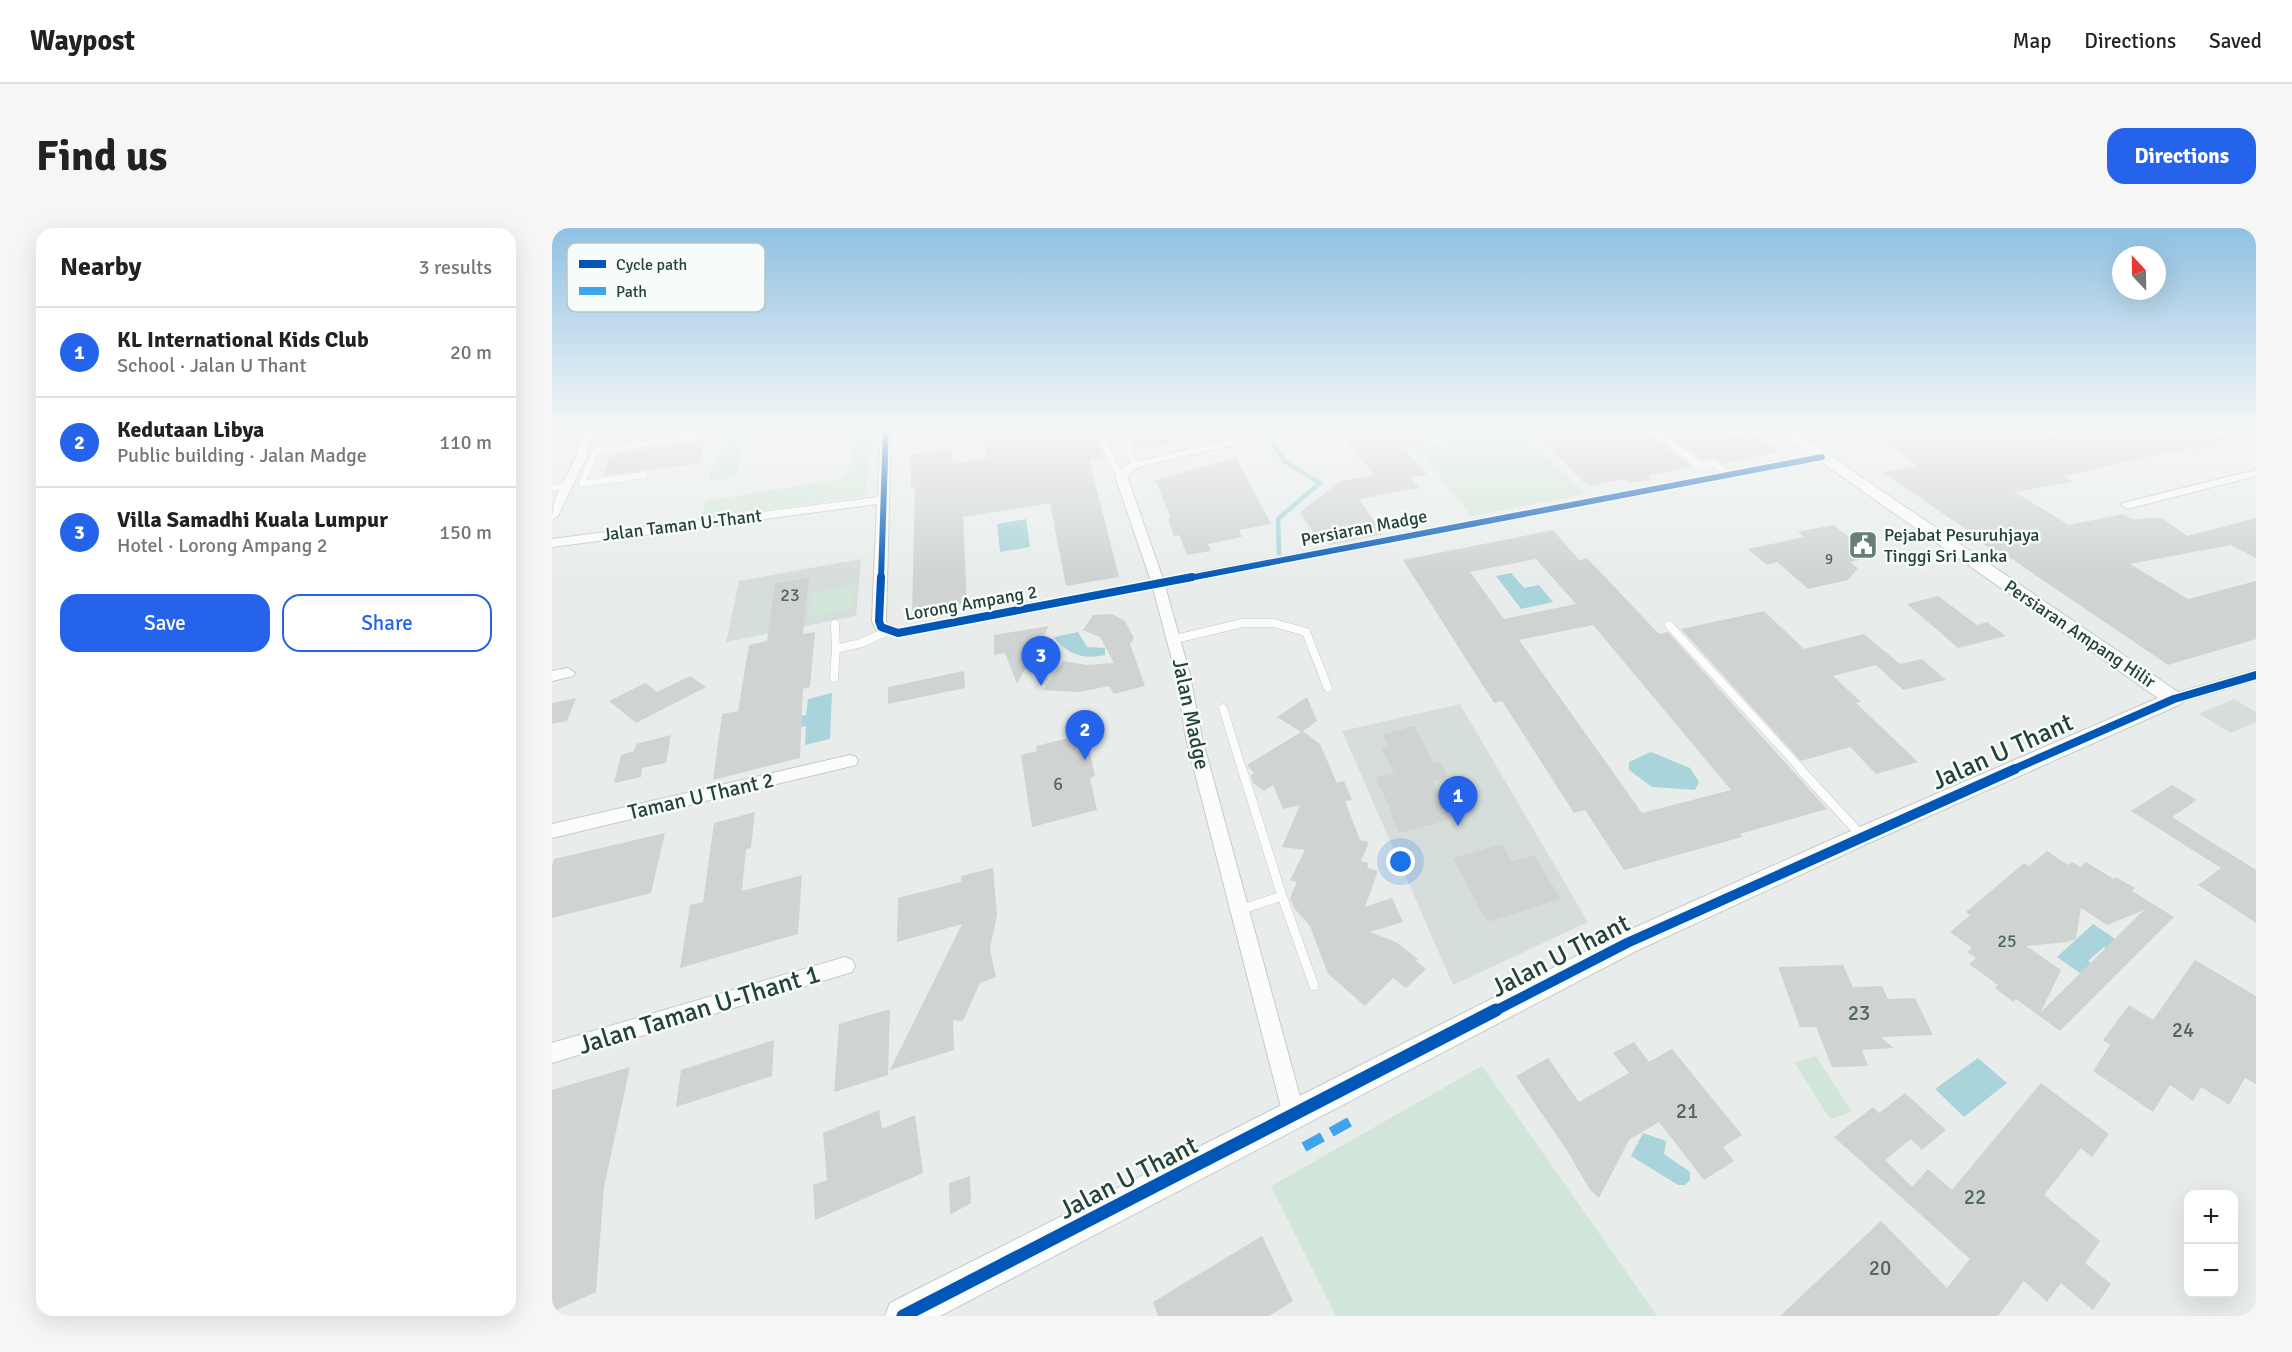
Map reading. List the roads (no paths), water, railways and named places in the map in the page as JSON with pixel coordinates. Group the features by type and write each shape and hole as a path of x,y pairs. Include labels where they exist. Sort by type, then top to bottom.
{"street":[{"path":"552,516 571,477"},
{"name":"Lorong Ampang 2","path":"884,477 879,621 880,627 888,631 911,632 1160,584"},
{"name":"Jalan Madge","path":"1121,477 1160,584 1175,639 1188,693 1194,738 1294,1115"},
{"name":"Persiaran Madge","path":"1160,584 1720,477"},
{"name":"Persiaran Ampang Hilir","path":"1851,477 2174,699"},
{"path":"2127,505 2244,477"},
{"name":"Jalan Taman U-Thant","path":"552,543 883,500"},
{"path":"552,676 568,673"},
{"name":"Jalan U Thant","path":"903,1316 1627,943 1862,836 2174,699 2256,675"},
{"name":"Taman U Thant 2","path":"552,831 850,761"},
{"name":"Jalan Taman U-Thant 1","path":"552,1053 845,966"}],"lane":[{"path":"583,477 582,484 633,477"},
{"path":"552,488 566,485"},
{"path":"1175,639 1243,623 1274,623 1306,632 1328,688"},
{"path":"834,678 835,624"},
{"path":"1669,625 1862,836"},
{"path":"836,649 861,643 888,631"},
{"path":"1223,708 1282,896 1314,986"},
{"path":"1239,911 1282,896"}],"water":[{"path":"1026,519 1030,547 1000,552 997,524"},
{"path":"1511,573 1524,588 1539,585 1553,602 1521,609 1496,576"},
{"path":"1078,632 1087,647 1105,648 1105,655 1090,657 1076,654 1064,648 1054,637"},
{"path":"832,693 830,739 805,745 806,726 791,729 792,718 806,715 808,699"},
{"path":"1651,752 1690,768 1699,782 1695,790 1652,787 1629,770 1629,762"},
{"path":"2093,924 2127,947 2118,956 2104,947 2088,961 2102,971 2091,981 2057,957"},
{"path":"1978,1058 2007,1083 1964,1117 1935,1089"},
{"path":"1643,1133 1666,1141 1664,1154 1690,1172 1690,1180 1685,1185 1678,1185 1631,1156"}],"waterway":[{"path":"1279,553 1278,519 1320,483 1310,477"}],"place":[{"name":"Pejabat Pesuruhjaya Tinggi Sri Lanka","path":"1863,545"},
{"name":"Villa Samadhi Kuala Lumpur","path":"1041,686"},
{"name":"Kedutaan Libya","path":"1085,760"},
{"name":"KL International Kids Club","path":"1458,826"}]}
